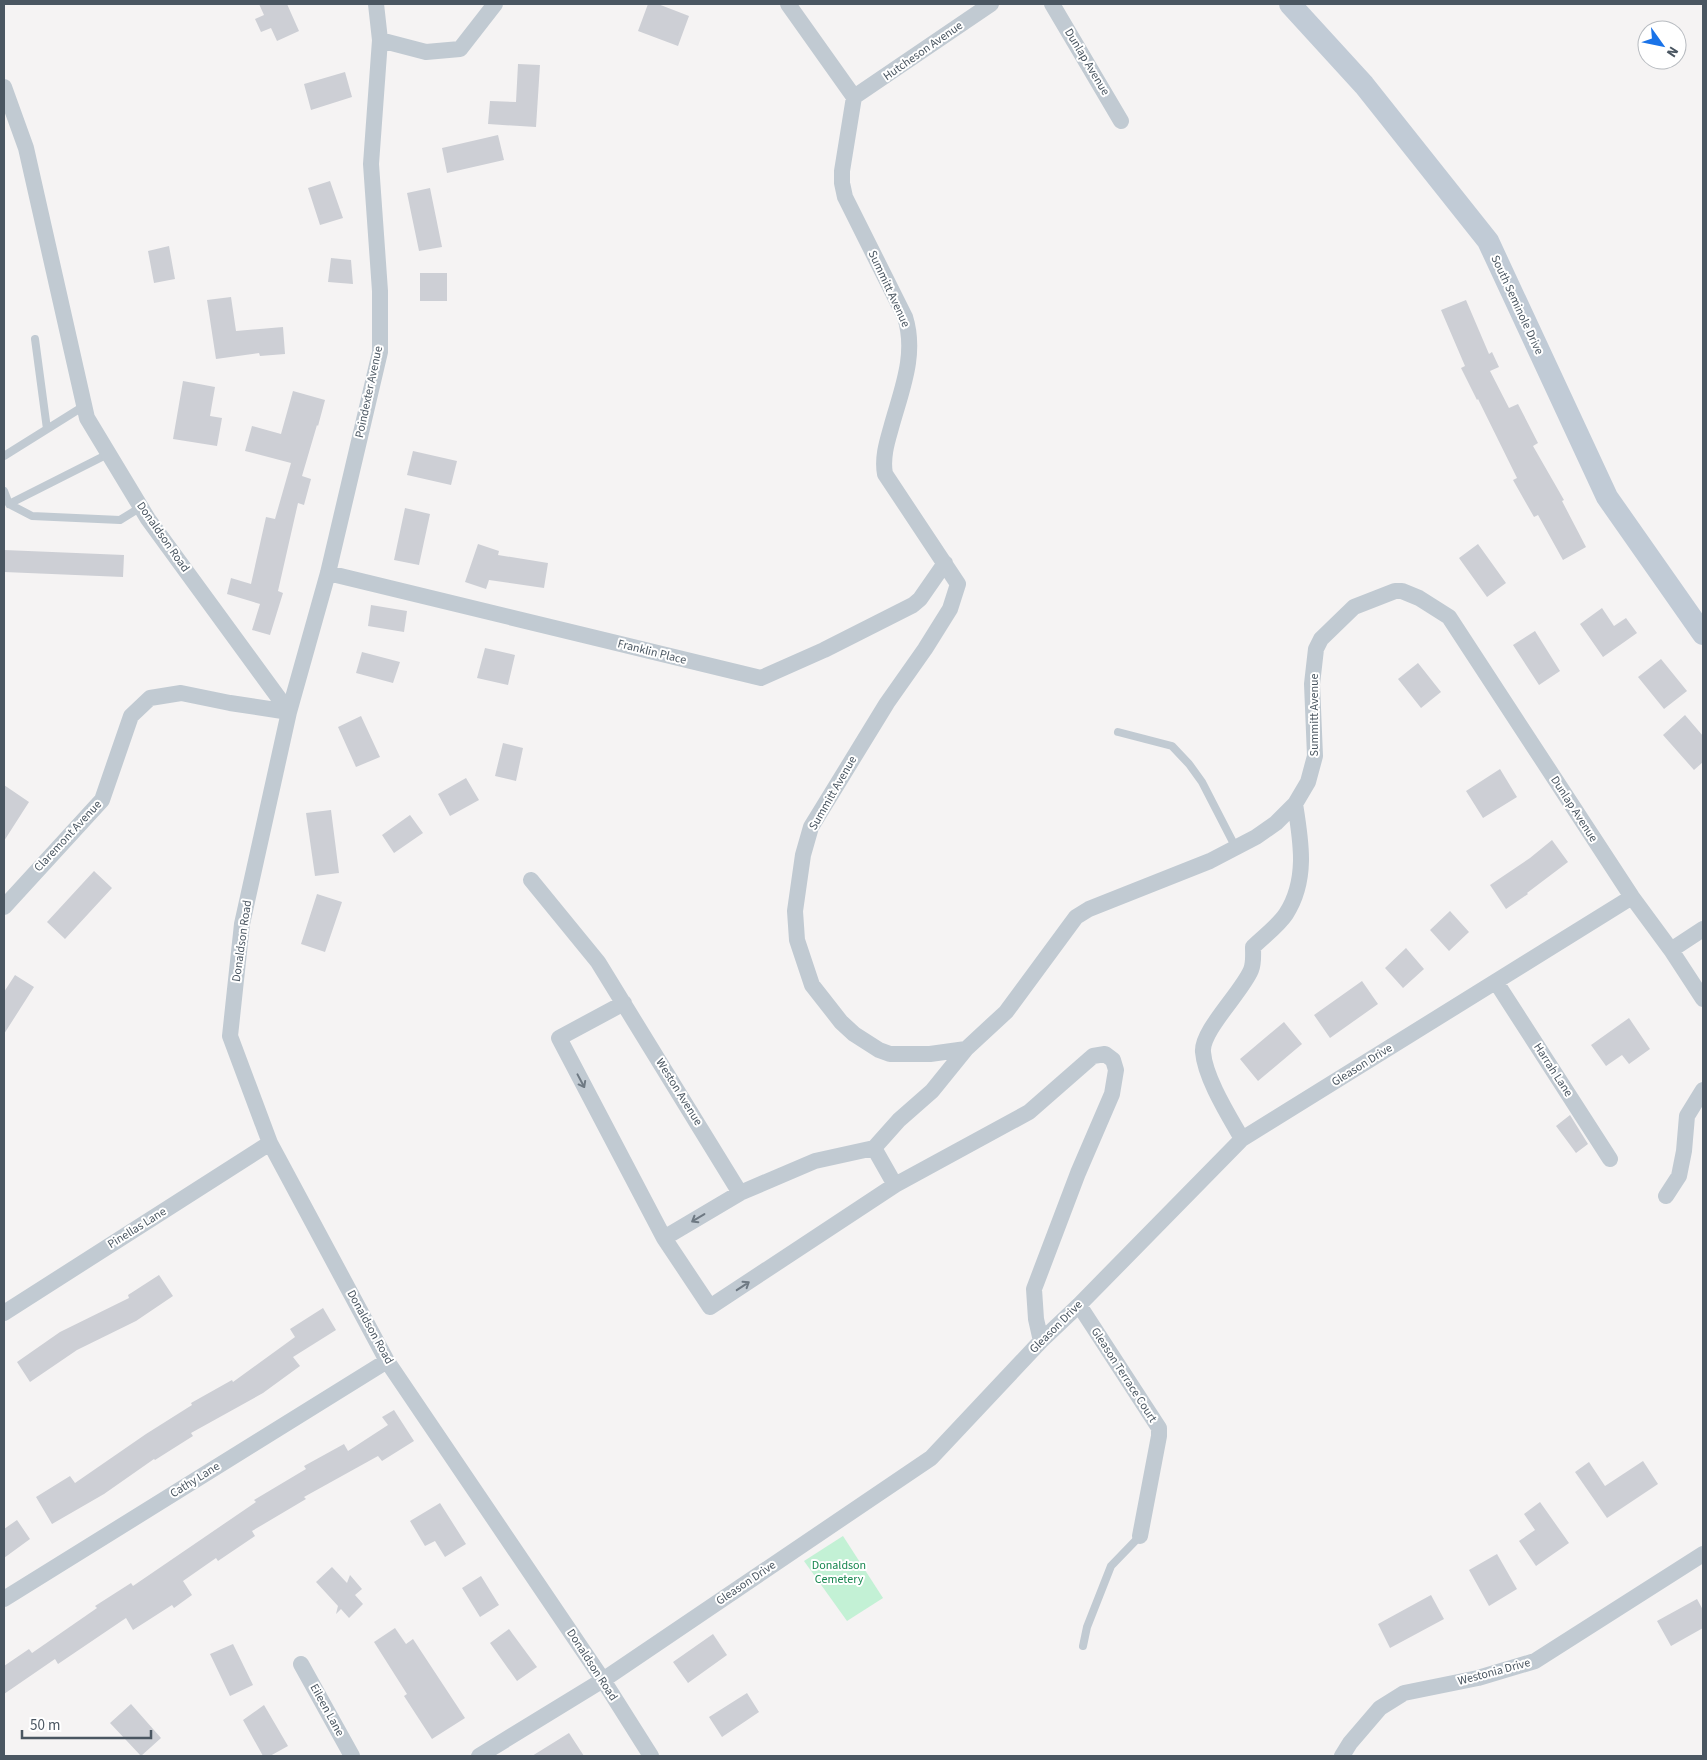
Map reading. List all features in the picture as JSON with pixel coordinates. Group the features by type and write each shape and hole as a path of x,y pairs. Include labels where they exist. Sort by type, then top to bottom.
{"street":[{"name":"Poindexter Avenue","path":"290,712 328,573 380,352 380,291 371,164 380,40 376,4"},
{"path":"380,40 426,52 460,49 495,4"},
{"path":"788,4 854,98"},
{"name":"Hutcheson Avenue","path":"854,98 991,4"},
{"name":"Dunlap Avenue","path":"1052,4 1121,121"},
{"name":"South Seminole Drive","path":"1290,4 1364,85 1488,241 1607,497 1703,634"},
{"name":"Donaldson Road","path":"4,87 26,148 87,418 141,507 290,712 242,924 230,1036 270,1143 387,1361 603,1680 651,1756"},
{"name":"Summitt Avenue","path":"854,98 842,172 845,197 905,317 910,340 904,384 884,458 885,474 958,584 950,609 925,649 887,703 811,827 803,855 795,911 797,940 812,985 841,1022 854,1034 874,1047 890,1054 930,1054 966,1049 1006,1012 1076,917 1089,909 1210,862 1276,823 1295,804 1308,782 1315,756 1312,684 1315,654 1321,639 1354,607 1395,592 1408,593 1449,617"},
{"name":"Franklin Place","path":"328,573 761,678 824,650 913,605 920,599 945,563"},
{"name":"Dunlap Avenue","path":"1449,617 1632,898 1671,950 1703,999"},
{"name":"Claremont Avenue","path":"4,907 102,800 131,716 150,698 181,693 290,712"},
{"path":"1242,1139 1217,1091 1205,1063 1203,1050 1205,1039 1228,1004 1242,987 1252,968 1253,947 1285,915 1296,896 1302,866 1295,804"},
{"name":"Weston Avenue","path":"531,880 598,962 740,1193"},
{"name":"Gleason Drive","path":"479,1756 603,1680 931,1458 1040,1341 1079,1305 1242,1139 1632,898"},
{"path":"1671,950 1703,929"},
{"name":"Harrah Lane","path":"1496,982 1610,1159"},
{"path":"624,1003 558,1038 664,1238 710,1307 895,1185 1029,1112 1094,1056 1105,1054 1113,1060 1116,1070 1112,1094 1078,1173 1034,1290 1036,1320 1040,1341"},
{"path":"664,1238 740,1193 815,1161 874,1148 899,1120 932,1091 966,1049"},
{"path":"1666,1196 1678,1176 1684,1151 1686,1116 1703,1090"},
{"name":"Pinellas Lane","path":"4,1313 270,1143"},
{"path":"874,1148 895,1185"},
{"name":"Gleason Terrace Court","path":"1079,1305 1159,1428 1140,1536"},
{"name":"Cathy Lane","path":"4,1599 387,1361"},
{"name":"Westonia Drive","path":"1342,1756 1350,1743 1380,1708 1404,1693 1478,1678 1535,1660 1703,1554"},
{"name":"Eileen Lane","path":"301,1664 352,1756"}],"lane":[{"path":"35,340 48,429"},
{"path":"4,456 84,406"},
{"path":"10,504 108,454"},
{"path":"4,491 10,504 32,516 120,520 141,507"},
{"path":"1118,732 1172,746 1189,764 1202,782 1236,848"},
{"path":"1083,1646 1087,1627 1111,1566 1140,1536"}],"green space":[{"name":"Donaldson Cemetery","path":"843,1536 883,1598 847,1621 804,1561"}],"building":[{"path":"259,4 287,4 299,31 277,41 271,28 261,32 255,19 264,15"},
{"path":"648,4 658,4 689,16 678,46 638,31"},
{"path":"518,64 540,65 536,127 488,124 490,101 516,102"},
{"path":"345,72 352,97 311,110 304,84"},
{"path":"498,135 504,160 447,173 442,148"},
{"path":"330,181 343,218 320,225 308,188"},
{"path":"430,188 442,247 419,251 407,193"},
{"path":"169,246 175,279 154,283 148,251"},
{"path":"331,258 351,260 353,284 328,282"},
{"path":"420,273 447,273 447,301 420,301"},
{"path":"231,297 236,331 283,327 285,354 260,356 259,353 216,359 207,300"},
{"path":"1466,300 1489,354 1492,352 1499,367 1490,371 1509,408 1518,404 1538,443 1533,446 1564,500 1562,501 1586,547 1563,560 1538,515 1534,517 1513,480 1517,478 1461,368 1465,366 1441,310"},
{"path":"183,381 215,387 210,416 222,418 217,446 173,439"},
{"path":"293,391 325,400 302,476 311,479 304,505 298,503 278,591 283,593 270,635 252,630 260,604 227,594 231,578 251,584 266,517 275,519 291,463 245,451 252,426 281,434"},
{"path":"413,451 457,461 451,485 407,475"},
{"path":"405,508 430,514 419,565 394,560"},
{"path":"478,544 499,551 498,555 548,563 544,588 489,580 486,589 465,582"},
{"path":"1478,544 1506,583 1487,597 1459,558"},
{"path":"4,550 124,555 123,577 4,572"},
{"path":"371,605 407,611 404,632 368,626"},
{"path":"1602,608 1614,626 1626,618 1637,633 1603,657 1580,624"},
{"path":"1535,631 1560,671 1539,685 1513,645"},
{"path":"485,648 515,655 508,685 477,678"},
{"path":"362,652 400,662 393,683 356,673"},
{"path":"1661,659 1687,691 1664,709 1638,677"},
{"path":"1418,663 1441,692 1421,708 1398,679"},
{"path":"1685,715 1703,736 1703,762 1694,770 1663,735"},
{"path":"361,716 380,757 356,767 338,727"},
{"path":"503,743 523,748 516,781 495,776"},
{"path":"1500,769 1517,797 1483,818 1466,791"},
{"path":"466,778 479,800 450,816 438,794"},
{"path":"4,785 29,802 4,841"},
{"path":"331,810 339,873 315,876 306,813"},
{"path":"410,815 423,833 394,853 382,835"},
{"path":"1552,840 1568,862 1506,909 1490,885 1530,858"},
{"path":"94,871 112,888 65,939 47,922"},
{"path":"317,894 342,902 325,952 301,944"},
{"path":"1450,911 1469,932 1449,951 1430,930"},
{"path":"1406,948 1424,969 1403,988 1385,968"},
{"path":"15,975 34,987 4,1034 4,992"},
{"path":"1362,981 1378,1004 1330,1038 1314,1015"},
{"path":"1629,1018 1650,1049 1629,1064 1622,1055 1606,1066 1591,1045"},
{"path":"1284,1022 1302,1044 1258,1081 1240,1059"},
{"path":"1570,1115 1588,1144 1576,1153 1556,1126"},
{"path":"159,1275 173,1296 136,1321 77,1350 30,1382 17,1362 60,1332 129,1298 128,1295"},
{"path":"323,1308 336,1330 293,1357 300,1366 263,1393 191,1433 193,1436 154,1459 104,1494 52,1524 36,1497 70,1476 75,1483 192,1405 191,1403 232,1380 233,1382 295,1337 290,1329"},
{"path":"394,1410 414,1441 382,1461 378,1456 304,1497 306,1499 252,1531 255,1536 218,1561 216,1558 183,1581 192,1595 174,1608 172,1605 133,1630 126,1618 58,1664 55,1659 4,1694 4,1666 29,1649 32,1653 97,1608 95,1606 131,1583 133,1586 256,1502 254,1500 306,1469 304,1466 344,1444 348,1451 388,1425 382,1417"},
{"path":"1643,1461 1658,1484 1607,1518 1575,1472 1589,1462 1605,1486"},
{"path":"1540,1502 1569,1543 1536,1566 1519,1541 1535,1530 1524,1514"},
{"path":"440,1503 466,1544 445,1557 435,1541 425,1546 410,1521"},
{"path":"17,1520 30,1539 4,1558 4,1529"},
{"path":"1497,1554 1517,1589 1489,1606 1469,1570"},
{"path":"332,1567 347,1583 350,1575 362,1589 355,1595 363,1604 349,1618 341,1609 336,1614 338,1606 316,1582"},
{"path":"481,1576 499,1605 480,1617 462,1588"},
{"path":"1431,1595 1444,1619 1390,1648 1378,1624"},
{"path":"1697,1599 1703,1610 1703,1628 1671,1646 1657,1621"},
{"path":"395,1628 406,1644 413,1639 465,1718 432,1739 404,1696 407,1694 374,1642"},
{"path":"509,1629 537,1667 517,1681 490,1643"},
{"path":"713,1634 727,1655 688,1683 673,1662"},
{"path":"233,1644 253,1685 230,1696 210,1654"},
{"path":"747,1693 759,1712 722,1737 709,1717"},
{"path":"131,1704 161,1738 141,1756 110,1723"},
{"path":"264,1705 288,1746 270,1756 263,1756 243,1720"},
{"path":"569,1733 584,1756 532,1756"}]}
